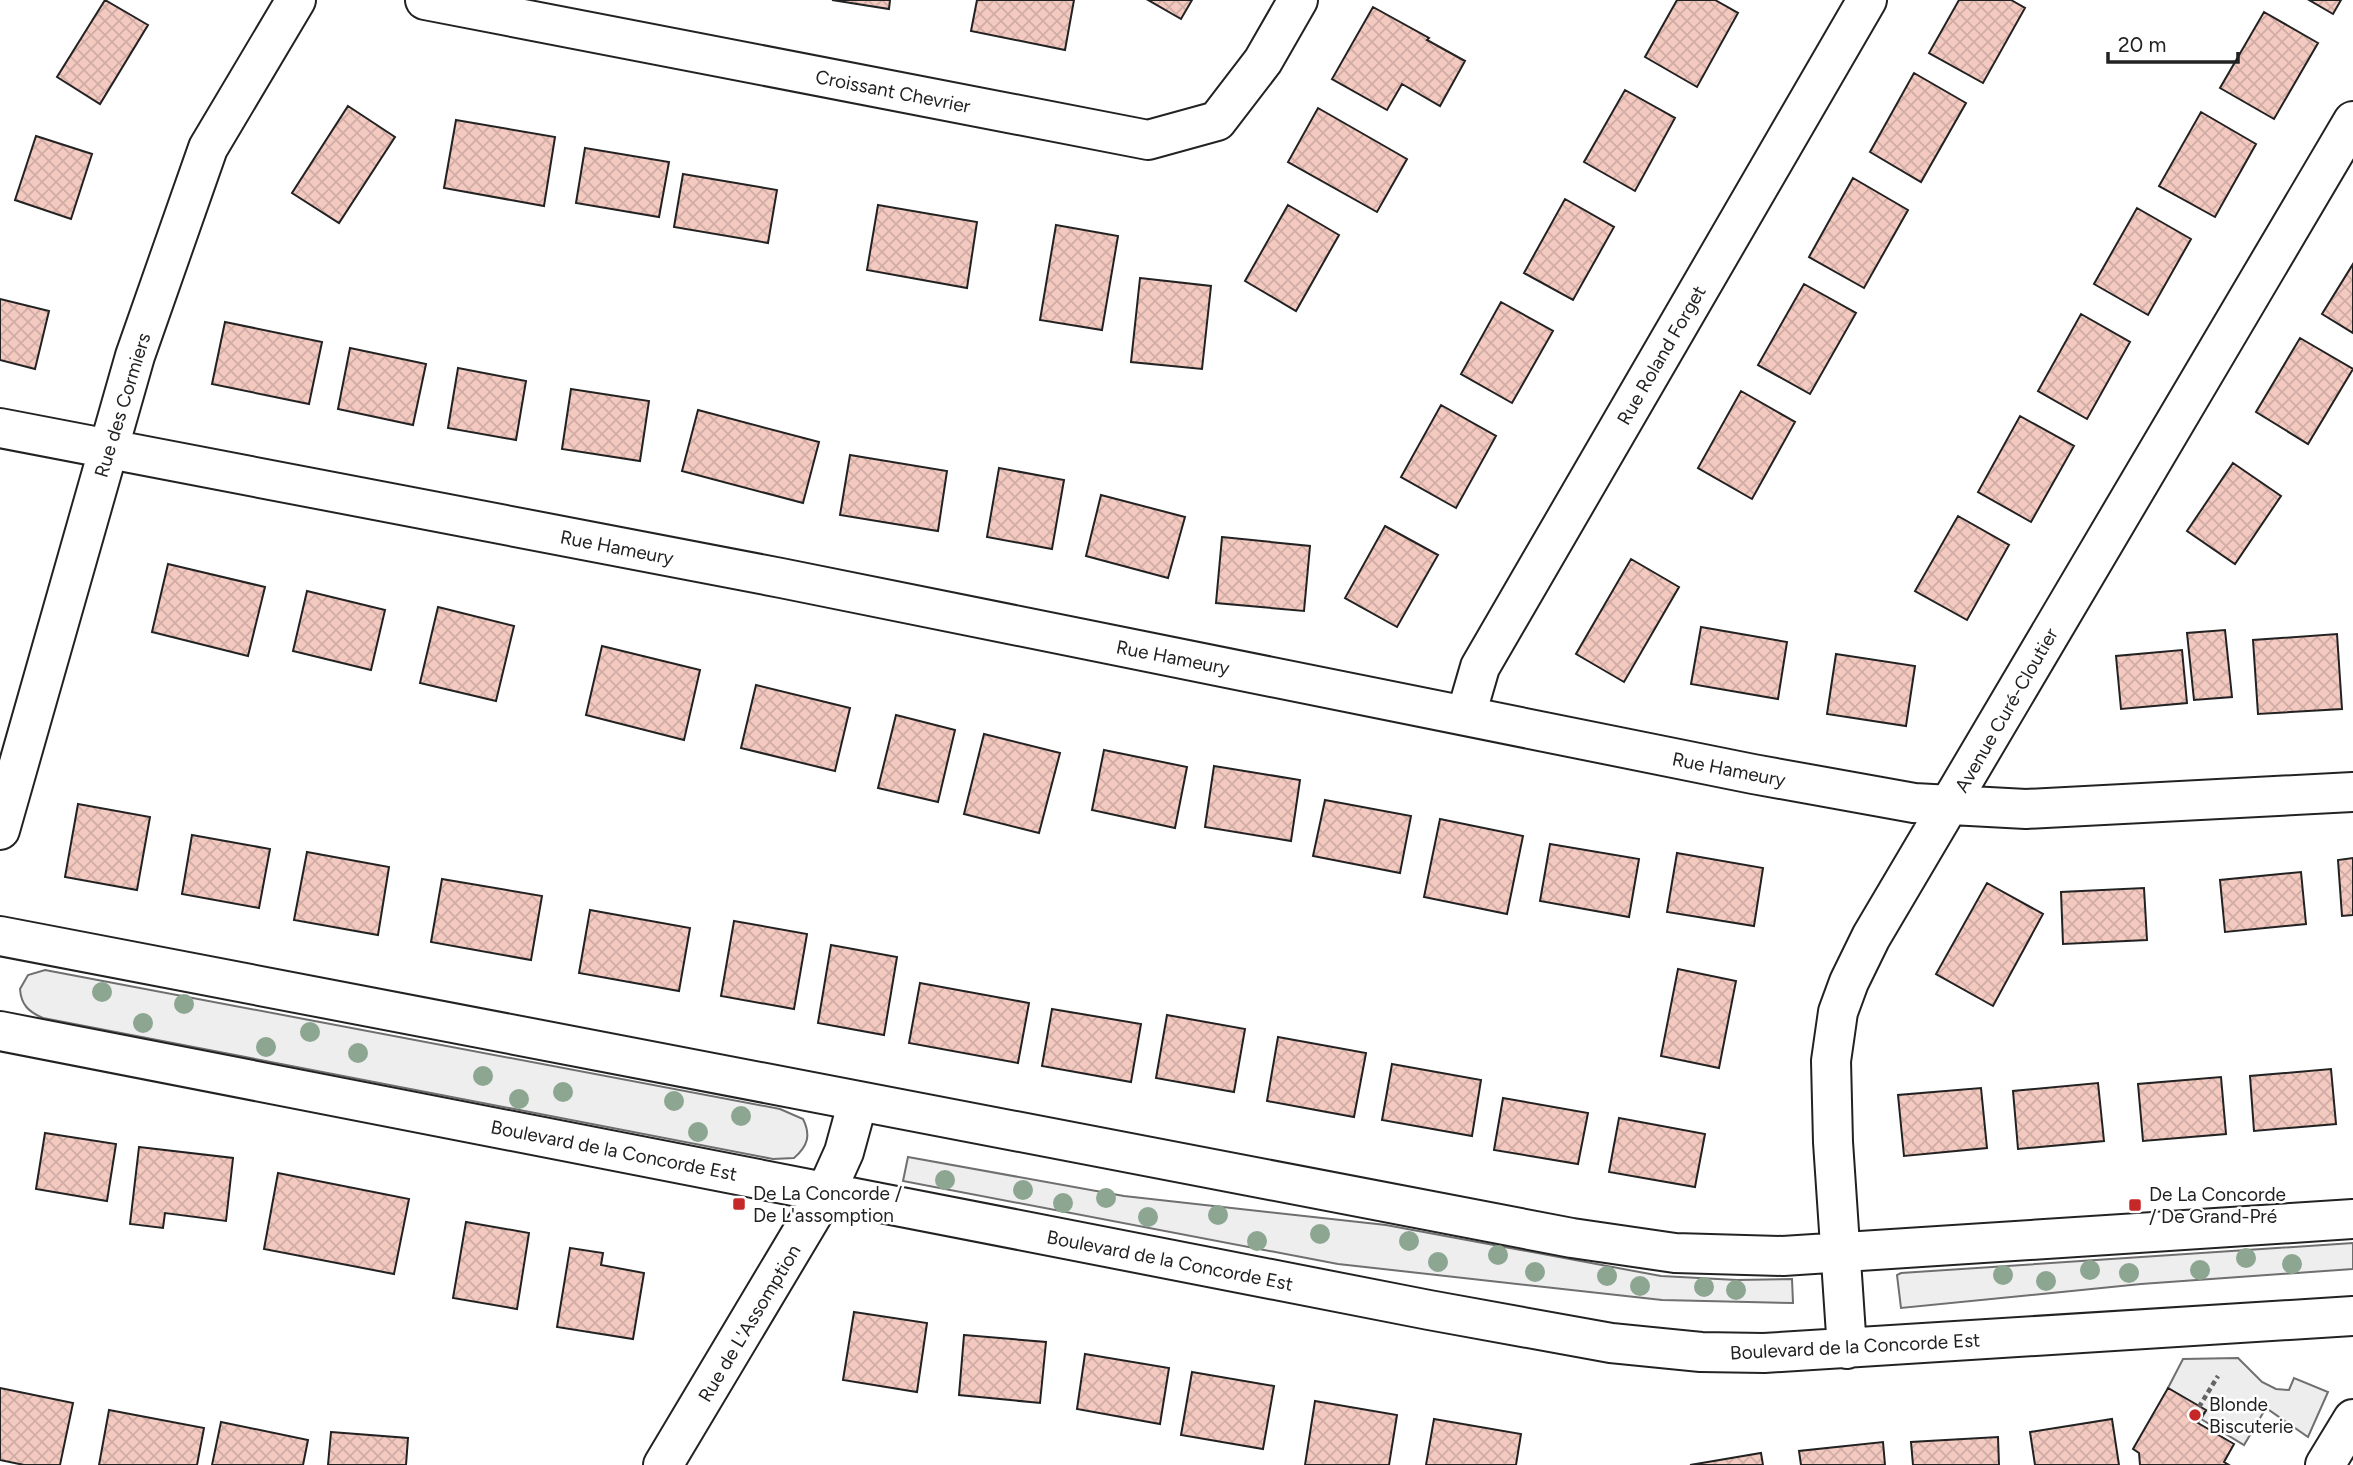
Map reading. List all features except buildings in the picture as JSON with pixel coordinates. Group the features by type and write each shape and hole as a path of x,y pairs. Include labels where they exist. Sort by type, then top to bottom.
{"street":[{"name":"Rue des Cormiers","path":"0,830 135,356 208,148 296,0"},
{"name":"Croissant Chevrier","path":"425,0 1148,140 1217,121 1264,61 1298,0"},
{"name":"Rue Roland Forget","path":"1466,715 1480,667 1867,0"},
{"name":"Avenue Curé-Cloutier","path":"1847,1349 1830,1061 1838,1012 1849,982 1871,937 2353,121"},
{"name":"Rue Hameury","path":"0,428 767,576 1876,797 1950,806 2059,808 2353,792"},
{"path":"0,936 1352,1197 1675,1253 1751,1256 1840,1253 2353,1219"},
{"name":"Boulevard de la Concorde Est","path":"0,1031 1584,1339 1701,1352 1765,1353 2353,1316"},
{"name":"Rue de L'Assomption","path":"663,1465 826,1192 844,1152 858,1101"},
{"path":"2325,1465 2353,1419"}],"path":[{"path":"2199,1407 2218,1376"}],"shaded area":[{"path":"45,970 780,1109 803,1119 807,1140 794,1158 773,1159 43,1018 27,1007 20,989 28,975"},
{"path":"908,1157 1124,1196 1386,1225 1661,1276 1737,1280 1792,1279 1793,1303 1662,1300 1338,1264 903,1181"},
{"path":"2353,1243 2353,1269 2141,1284 1901,1308 1897,1275 1901,1273"},
{"path":"2238,1358 2262,1382 2276,1389 2289,1390 2294,1378 2328,1392 2308,1437 2266,1408 2244,1445 2201,1419 2206,1411 2168,1388 2183,1359"}],"place":[{"name":"De La Concorde / De L'assomption","path":"739,1204"},
{"name":"De La Concorde / De Grand-Pré","path":"2135,1205"},
{"name":"Blonde Biscuterie","path":"2195,1415"}]}
